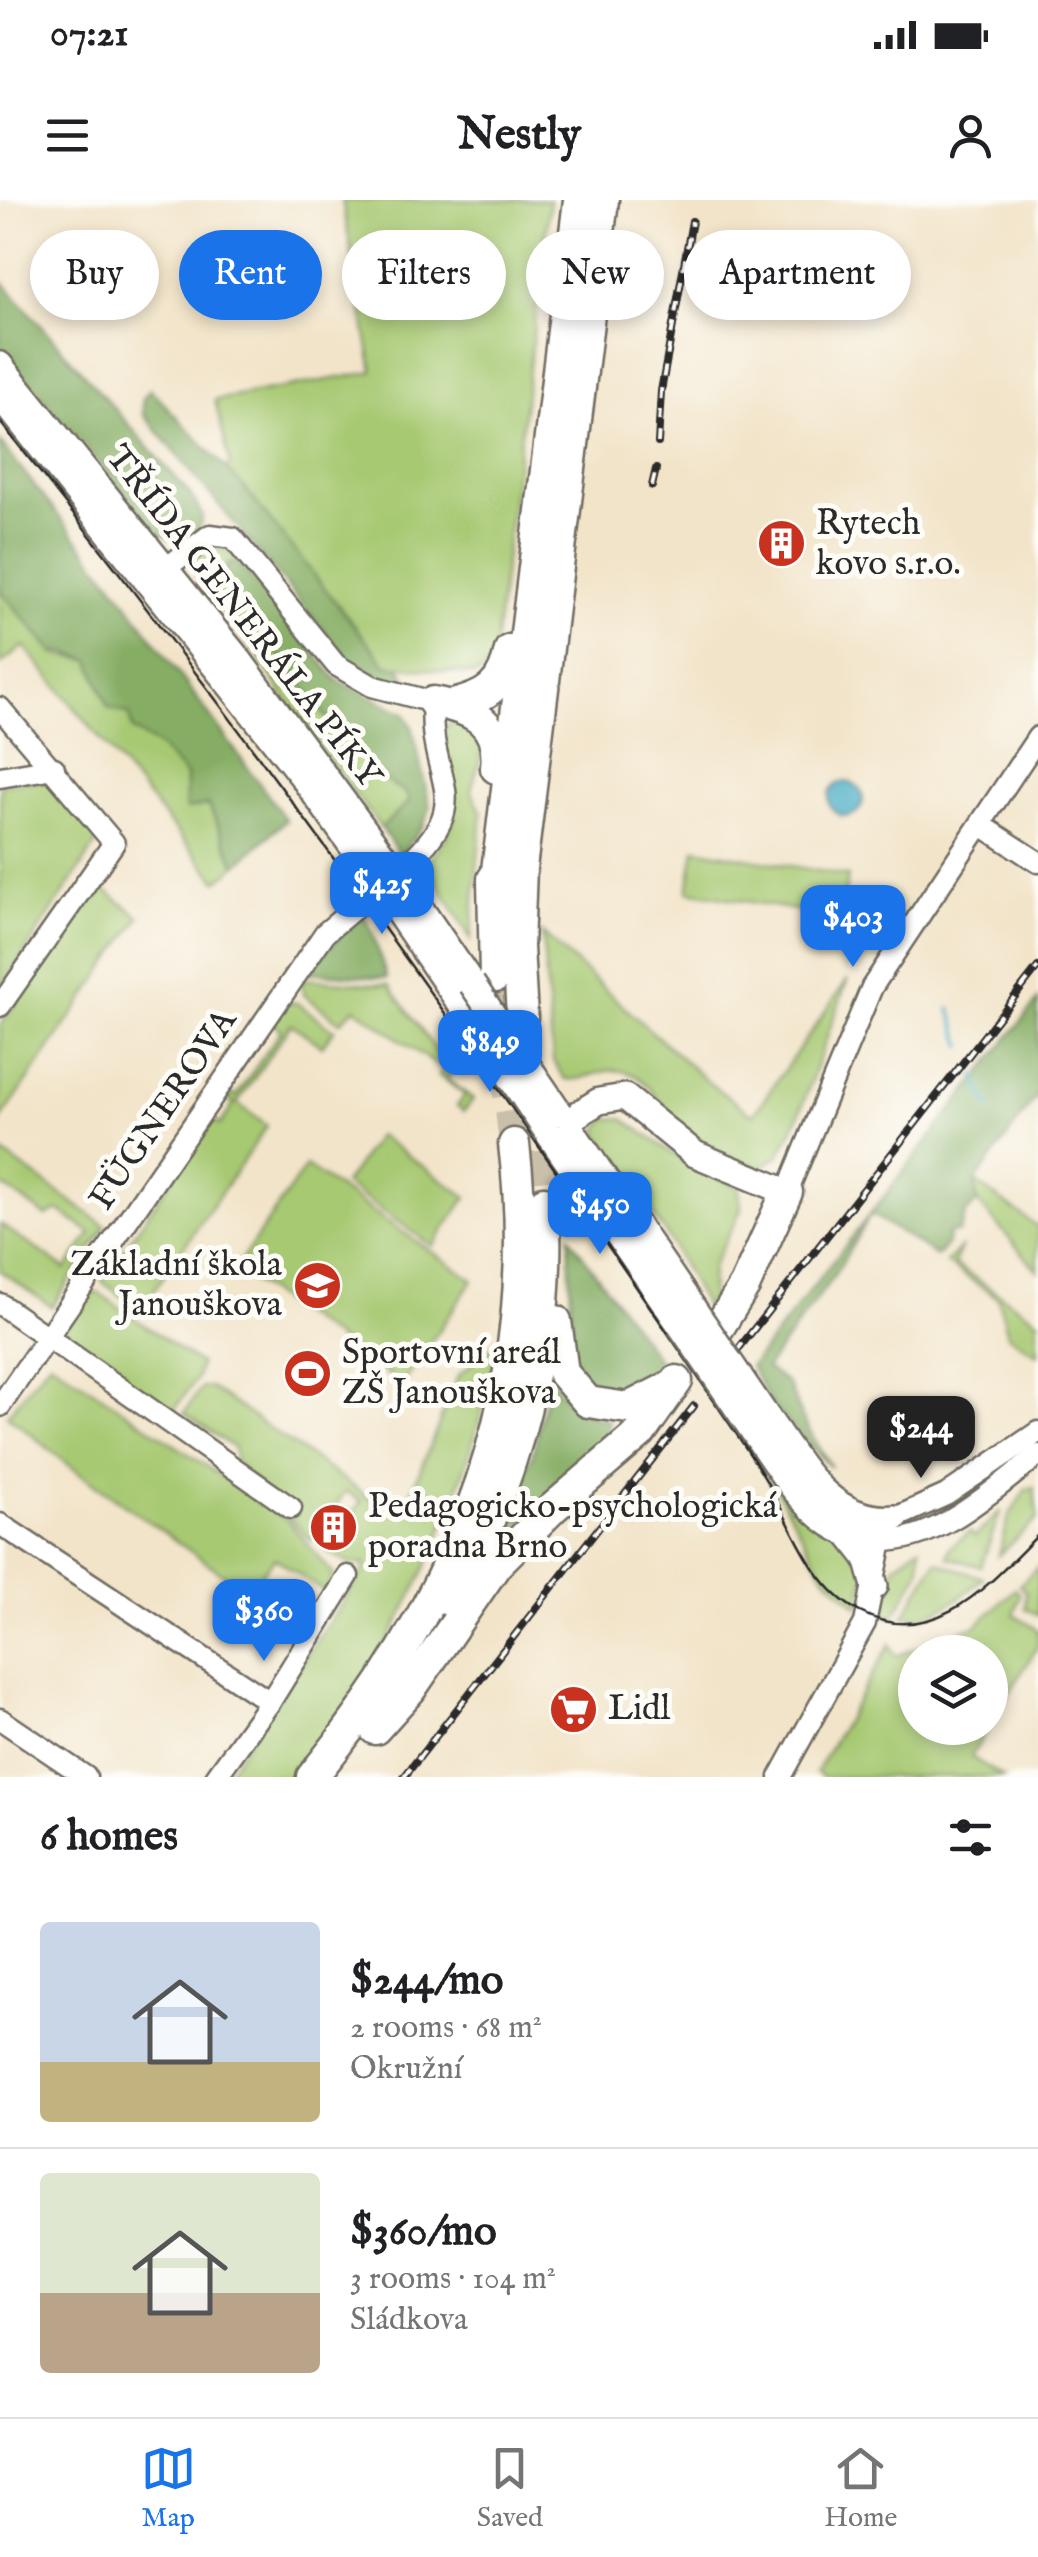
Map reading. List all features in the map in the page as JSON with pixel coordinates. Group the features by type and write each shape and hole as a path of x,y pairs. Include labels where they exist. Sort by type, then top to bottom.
{"highway":[{"path":"484,981 580,200"},
{"path":"522,1017 518,947 520,868 603,200"},
{"path":"443,703 488,694 502,677 518,595 538,531"},
{"path":"443,703 478,715 496,737 490,823 494,896"},
{"path":"312,1777 366,1707 420,1620 462,1532 492,1451 515,1356 522,1293 523,1236 514,1144"},
{"path":"719,1327 745,1284 787,1192"},
{"path":"338,1777 375,1728 441,1622 483,1537 514,1460 543,1329 547,1275 543,1193 558,1358 572,1388 599,1407 619,1408 637,1406 678,1381 640,1432 554,1507 496,1565 410,1690 375,1728"}],"main road":[{"name":"TŘÍDA GENERÁLA PÍKY","path":"0,365 382,885 476,1027 558,1122 565,1158 686,1316"},
{"name":"TŘÍDA GENERÁLA PÍKY","path":"0,396 156,575"},
{"name":"TŘÍDA GENERÁLA PÍKY","path":"382,885 484,981 558,1122 761,1425 792,1489 822,1518 856,1526 882,1541"},
{"path":"558,1122 606,1098 625,1098 695,1154 787,1192"},
{"path":"873,1597 856,1526 895,1518"}],"street":[{"path":"156,575 210,536 234,538 336,664 372,686 443,703"},
{"name":"FÜGNEROVA","path":"0,1406 325,933 436,836 446,811 432,738 443,703"},
{"path":"0,708 114,844 0,1006"},
{"path":"787,1192 872,987 1038,737"},
{"path":"0,777 54,768"},
{"path":"981,825 1038,862"},
{"path":"0,1304 291,1508"},
{"path":"873,1597 882,1541 895,1518 946,1496 1038,1432"},
{"path":"780,1777 839,1675 892,1562 916,1537 954,1516 1038,1456"},
{"path":"0,1524 270,1702"},
{"path":"882,1541 916,1537"},
{"path":"216,1777 270,1702 348,1576"},
{"path":"0,1719 86,1777"}],"green space":[{"path":"342,200 550,200 546,230 526,230 526,320 535,320 493,660 478,675 386,665 226,469 230,463 215,400 373,372 364,320 506,320 506,230 347,230"},
{"path":"0,279 30,313 30,320 36,320 190,494 203,516 197,534 171,539 159,533 0,348"},
{"path":"150,389 243,486 386,665 399,667 409,683 374,677 346,657 143,414 143,398"},
{"path":"0,442 119,592 286,820 236,866 209,805 186,809 186,775 157,745 133,730 129,714 108,707 90,660 61,651 55,654 0,590"},
{"path":"215,546 235,554 239,563 228,564 223,581 348,745 390,783 406,792 409,802 381,828 309,735 257,654 199,582 195,569 201,553"},
{"path":"239,563 337,680 404,713 412,726 430,808 423,826 400,855 381,828 409,802 406,792 348,746 223,581 228,564"},
{"path":"0,590 55,654 90,660 108,707 129,714 133,730 157,745 186,775 186,809 208,804 236,866 217,881 24,646 0,665"},
{"path":"463,719 485,744 471,790 482,813 471,939 426,863 440,847 453,818 453,788 439,737 448,724"},
{"path":"51,782 94,826 96,844 0,990 0,785"},
{"path":"695,849 848,876 841,918 688,891"},
{"path":"97,884 140,917 0,1121 0,1026"},
{"path":"362,914 371,928 387,978 305,972"},
{"path":"542,933 709,1083 753,1115 848,979 797,1120 779,1156 759,1168 704,1143 676,1122 642,1081 626,1072 565,1079 553,1061"},
{"path":"301,979 389,985 452,1073 447,1079 473,1099 464,1111 457,1106 465,1095 439,1076 443,1070 355,1008 340,1022 304,995"},
{"path":"1038,1000 1038,1094 975,1182 977,1202 965,1215 959,1232 949,1233 948,1243 937,1256 871,1214 835,1274 766,1368 788,1384 803,1420 831,1467 774,1409 750,1367"},
{"path":"287,1002 297,1003 334,1030 322,1046 291,1024 237,1103 267,1126 148,1299 158,1306 148,1315 102,1282 105,1266 110,1269 190,1152 186,1148 206,1116 220,1125 234,1104 224,1096 237,1095 281,1030 271,1022"},
{"path":"622,1118 692,1167 739,1187 741,1210 712,1267 711,1301 705,1307 666,1234 601,1138 598,1129 607,1119"},
{"path":"378,1135 467,1197 433,1246 344,1184"},
{"path":"0,1151 106,1226 52,1307 0,1271 0,1224 66,1269 91,1233 58,1210 46,1216 0,1184"},
{"path":"306,1166 473,1280 402,1384 235,1269"},
{"path":"975,1182 1038,1227 1038,1271 977,1202"},
{"path":"569,1236 661,1364 611,1397 583,1383 572,1356"},
{"path":"962,1246 954,1264 1038,1320 1038,1355 1008,1335 998,1298 946,1263"},
{"path":"99,1293 200,1364 197,1378 174,1410 66,1341 65,1326 88,1294"},
{"path":"498,1341 467,1460 447,1517 396,1627 365,1679 291,1777 224,1777 363,1572 365,1564 353,1565 326,1551 361,1501 346,1491 311,1540 235,1462 234,1448 184,1413 201,1388 210,1387 393,1514 405,1508 458,1376"},
{"path":"50,1361 288,1521 334,1575 325,1592 275,1558 247,1591 74,1469 7,1415"},
{"path":"553,1380 576,1408 609,1420 606,1453 490,1549 532,1456 549,1382"},
{"path":"768,1475 851,1546 866,1572 859,1607 824,1575"},
{"path":"1034,1488 1038,1519 999,1555 1009,1516 1026,1489"},
{"path":"1001,1510 981,1567 947,1557 950,1547 970,1532 975,1537"},
{"path":"920,1547 920,1570 894,1616 882,1615 895,1565"},
{"path":"936,1561 983,1578 936,1611 903,1617"},
{"path":"1038,1567 1038,1615 1025,1608 1026,1592 1019,1585"},
{"path":"1015,1589 1020,1594 1014,1615 1038,1630 1038,1646 1008,1695 1008,1635 951,1635 977,1625"},
{"path":"890,1644 896,1656 898,1745 978,1745 971,1757 1003,1777 823,1777 816,1772"}],"water":[{"path":"846,782 858,787 863,799 858,811 846,816 834,811 829,799 834,787"}],"waterway":[{"path":"950,1009 963,1046"},
{"path":"974,1075 990,1108"}],"tunnel":[{"path":"356,907 368,896"},
{"path":"495,977 514,1144"},
{"path":"522,1017 542,1184"}],"tram line":[{"path":"0,422 185,658 451,1021 739,1437 805,1555 829,1587 860,1612 887,1622 912,1623 959,1606 1038,1535"}],"railway":[{"path":"658,443 661,391 692,221"},
{"path":"652,486 656,469"},
{"path":"736,1352 1038,967"},
{"path":"404,1777 694,1406"}],"place":[{"name":"Rytech kovo s.r.o.","path":"781,544"},
{"name":"Základní škola Janouškova","path":"317,1285"},
{"name":"Sportovní areál ZŠ Janouškova","path":"307,1373"},
{"name":"Pedagogicko-psychologická poradna Brno","path":"333,1527"},
{"name":"Lidl","path":"573,1709"}]}
